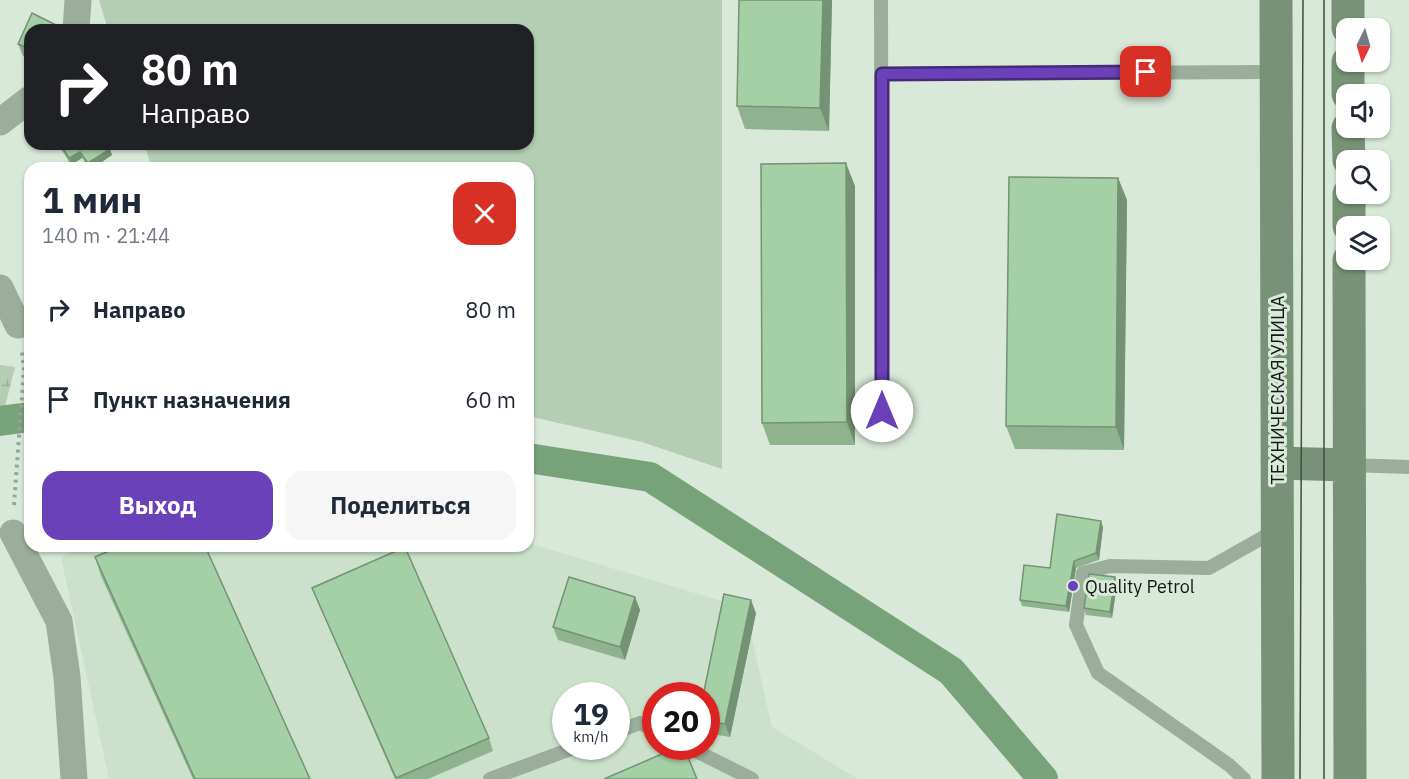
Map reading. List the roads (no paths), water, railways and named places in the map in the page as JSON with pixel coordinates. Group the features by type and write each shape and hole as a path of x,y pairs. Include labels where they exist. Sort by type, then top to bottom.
{"main road":[{"name":"ТЕХНИЧЕСКАЯ УЛИЦА","path":"1276,0 1278,779"},
{"path":"1348,0 1348,18"},
{"path":"1349,270 1350,779"},
{"path":"1277,463 1350,465"}],"street":[{"path":"76,24 78,0"},
{"path":"0,122 24,104"},
{"path":"0,288 18,325"},
{"path":"13,533 59,621 67,677 74,779"}],"lane":[{"path":"881,0 882,411"},
{"path":"882,74 1276,72"},
{"path":"1350,465 1409,467"},
{"path":"1244,779 1229,765 1098,673 1076,624 1083,573 1110,566 1209,568 1277,529"},
{"path":"490,779 552,756"},
{"path":"714,760 752,779"}],"waterway":[{"path":"0,421 24,418"},
{"path":"534,459 650,477 951,671 1043,779"}],"tram line":[{"path":"1300,779 1303,0"},
{"path":"1324,0 1324,779"}],"place":[{"name":"Quality Petrol","path":"1073,586"}]}
